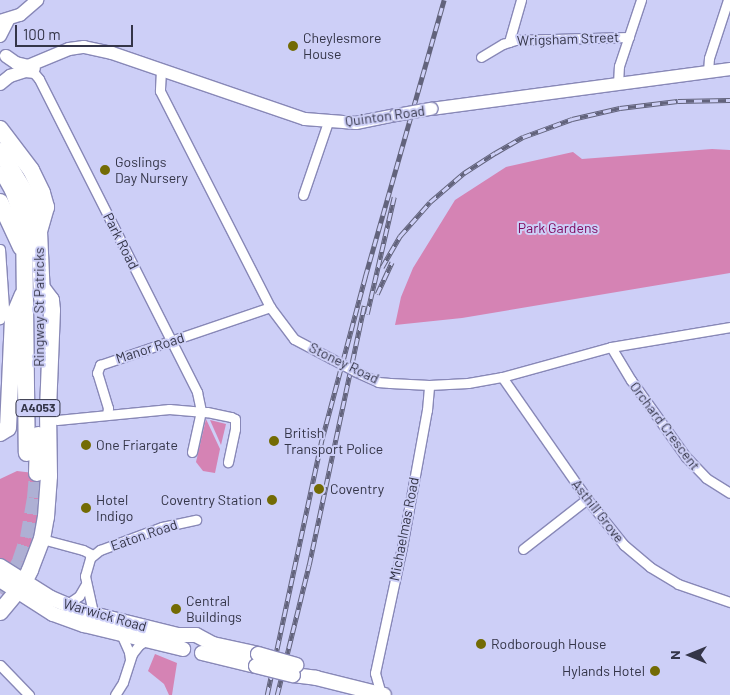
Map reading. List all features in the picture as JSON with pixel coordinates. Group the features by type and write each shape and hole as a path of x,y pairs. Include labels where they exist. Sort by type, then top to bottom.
{"highway":[{"path":"0,129 31,170 42,193 46,207 39,231"},
{"name":"Ringway St Patricks","path":"0,151 29,197 39,231 42,288 31,472 24,293 24,222 13,190 0,168"},
{"path":"0,202 23,251"},
{"name":"A4053","path":"9,589 42,539 49,488 52,310 50,300 42,288"},
{"path":"0,433 8,428 14,312 24,293"},
{"path":"0,612 9,589"}],"main road":[{"name":"Warwick Road","path":"0,566 9,589 53,614 98,629 183,649 190,656 199,643"},
{"name":"Warwick Road","path":"9,589 94,614 178,635 316,678 382,695"},
{"path":"183,649 183,642 199,643"}],"street":[{"path":"0,36 4,20 20,15 38,0"},
{"path":"509,42 521,0"},
{"path":"618,84 619,66 641,0"},
{"path":"708,72 708,58 728,0"},
{"name":"Wrigsham Street","path":"481,57 509,42 629,37"},
{"name":"Quinton Road","path":"3,52 24,66 36,64 69,49 84,47 112,53 293,116 328,122 356,123 431,109 730,69"},
{"path":"0,84 8,68 3,52"},
{"name":"Quinton Road","path":"0,84 8,77 30,73 51,57"},
{"name":"Stoney Road","path":"161,70 160,91 270,307 294,339 378,382 429,385 463,383 502,377 611,347 728,327"},
{"name":"Park Road","path":"30,73 42,84 197,392 202,412"},
{"path":"303,195 328,122"},
{"path":"0,249 4,308 0,319"},
{"name":"Manor Road","path":"107,415 108,408 97,373 98,368 105,362 270,307"},
{"name":"Orchard Crescent","path":"611,347 631,380 686,457 706,478 730,493"},
{"name":"Asthill Grove","path":"502,377 587,499 616,536 650,567 687,588 730,602"},
{"name":"Michaelmas Road","path":"382,695 375,673 402,546 427,410 429,385"},
{"path":"51,421 169,409 202,412 235,419 228,462"},
{"path":"192,452 202,412"},
{"path":"523,548 587,499"},
{"name":"Eaton Road","path":"98,629 86,584 86,568 93,555 170,524 196,520"},
{"name":"Eaton Road","path":"42,539 83,550 93,555"},
{"path":"66,605 80,596 86,584"},
{"path":"121,634 130,652 130,660"},
{"path":"115,695 123,682 136,648 147,640"},
{"path":"0,665 29,695"},
{"path":"359,690 375,673"}],"green space":[{"name":"Park Gardens","path":"712,149 730,150 730,273 462,318 395,325 401,297 413,268 455,200 506,167 573,152 582,159"},
{"path":"206,419 220,449 215,473 203,471 196,462"},
{"path":"210,420 226,424 221,445"},
{"path":"17,471 42,474 37,539 8,598 0,593 0,479"},
{"path":"155,654 177,663 172,695 169,695 164,684 148,671"}],"tunnel":[{"path":"2,594 20,561 28,538 37,473"}],"railway":[{"path":"267,695 322,439 365,277 444,0"},
{"path":"382,267 400,236 430,202 464,173 523,137 572,119 620,108 678,101 730,100"},
{"path":"367,314 394,197"},
{"path":"377,294 392,262"},
{"path":"277,695 309,565 364,306"}],"place":[{"name":"Cheylesmore House","path":"293,46"},
{"name":"Goslings Day Nursery","path":"105,170"},
{"name":"British Transport Police","path":"274,441"},
{"name":"One Friargate","path":"86,445"},
{"name":"Coventry","path":"319,489"},
{"name":"Coventry Station","path":"272,500"},
{"name":"Hotel Indigo","path":"86,508"},
{"name":"Central Buildings","path":"176,609"},
{"name":"Rodborough House","path":"481,644"},
{"name":"Hylands Hotel","path":"655,671"}]}
